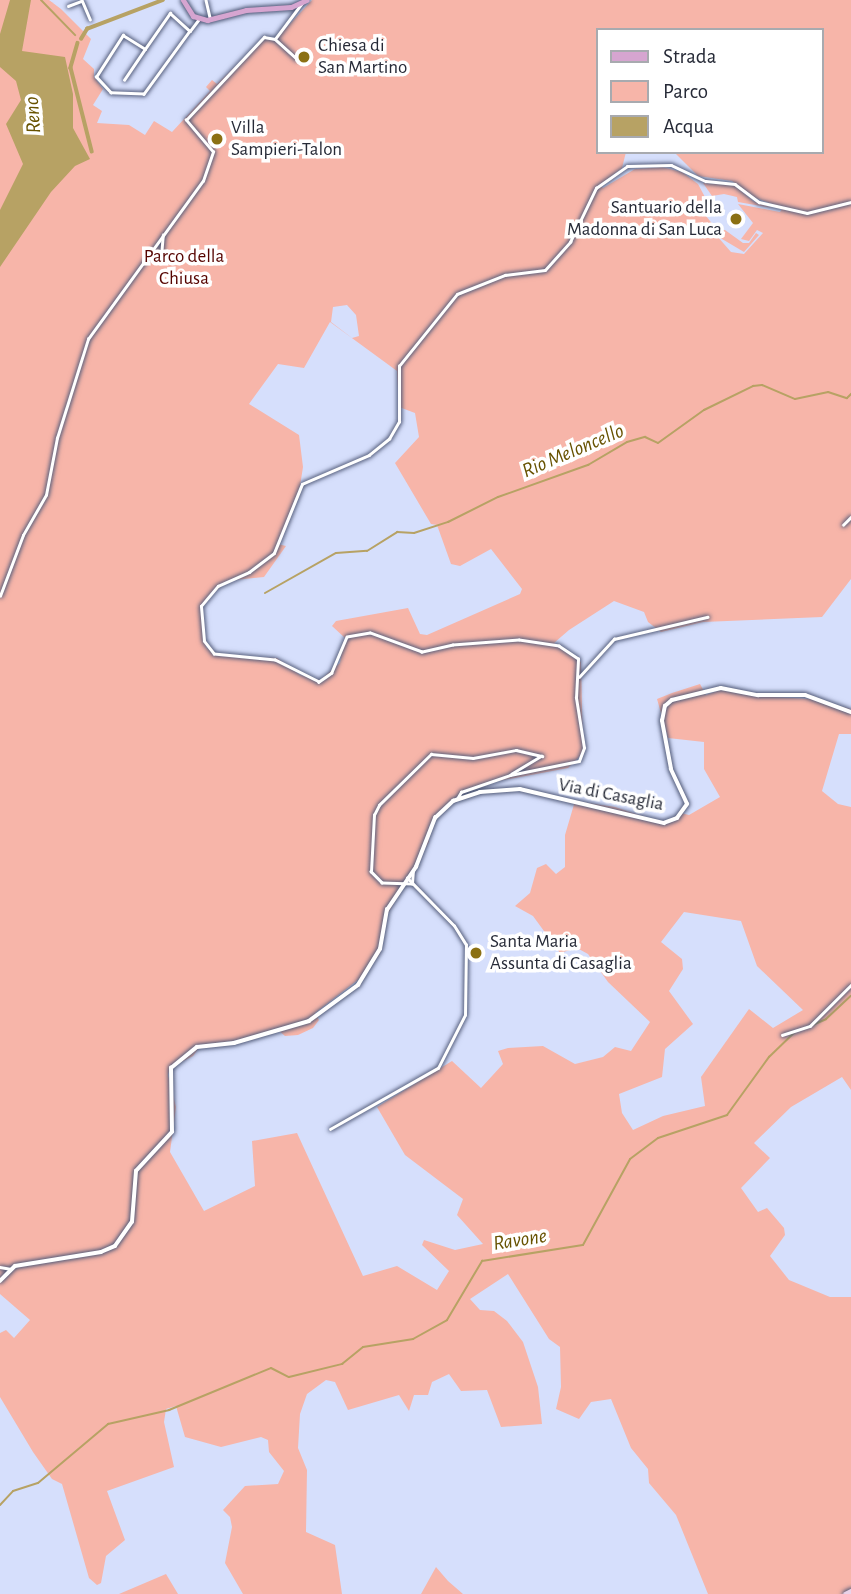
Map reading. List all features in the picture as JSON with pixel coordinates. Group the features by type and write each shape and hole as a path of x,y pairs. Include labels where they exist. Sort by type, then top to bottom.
{"main road":[{"path":"183,0 199,19 210,20 304,1"},
{"path":"845,1594 851,1591"}],"street":[{"path":"68,6 82,0 90,19"},
{"path":"210,20 206,1 213,0"},
{"path":"275,39 304,1"},
{"path":"124,80 167,16 174,13 190,31"},
{"path":"145,48 121,37 96,73 107,90 145,94 199,19"},
{"path":"0,596 23,535 46,495 57,438 88,339 163,235 200,190 213,152 186,120 263,38 275,39 297,59"},
{"path":"0,1267 11,1269 115,1246 132,1223 136,1171 172,1132 171,1068 197,1047 292,1028 336,1004 358,985 375,961 387,910 413,871 435,818 457,799 461,792 510,775 581,759 578,659 559,646 519,640 453,645 422,652 385,636 352,635 344,641 332,673 319,682 275,660 214,654 204,641 201,606 218,586 249,572 274,552 301,485 369,455 389,439 399,422 399,366 457,294 505,275 545,270 568,245 579,215 600,184 627,166 671,165 706,181 729,182 759,202 807,214 851,202"},
{"path":"161,256 163,235"},
{"path":"843,526 851,517"},
{"path":"578,680 614,639 707,617"},
{"name":"Via di Casaglia","path":"457,799 520,789 664,823 677,818 687,804 671,769 662,721 663,709 672,700 722,688 758,695 805,695 851,712"},
{"path":"412,884 382,883 370,872 374,813 426,758 435,754 473,758 516,750 542,756 510,775"},
{"path":"412,884 413,871"},
{"path":"330,1129 438,1068 463,1022 466,945 454,926 407,878"},
{"path":"803,1032 851,985"},
{"path":"782,1035 810,1026"},
{"path":"0,1281 11,1269"}],"green space":[{"name":"Parco della Chiusa","path":"0,0 49,0 61,9 91,39 83,59 94,69 94,77 103,89 93,105 102,111 97,123 129,125 145,135 154,121 172,132 210,91 206,87 212,80 217,84 265,37 275,40 312,0 851,0 851,579 822,617 703,622 661,632 648,622 644,612 614,601 569,630 554,643 581,662 583,753 568,768 482,784 457,797 429,826 429,842 385,919 380,954 363,976 315,1013 319,1020 313,1028 298,1035 285,1036 278,1030 256,1038 201,1045 193,1056 170,1068 168,1075 176,1107 170,1152 204,1211 255,1186 252,1141 297,1133 363,1276 397,1266 437,1290 449,1271 422,1245 424,1240 455,1250 483,1244 457,1215 463,1199 405,1155 377,1107 452,1061 481,1088 503,1064 498,1051 508,1048 543,1046 575,1064 603,1057 615,1047 631,1051 650,1022 608,982 588,954 577,948 560,953 533,916 515,906 530,893 537,868 546,864 556,874 565,867 565,835 575,801 615,807 663,823 681,813 689,815 720,797 704,769 704,742 668,738 657,699 672,693 700,684 706,695 725,688 754,696 812,699 851,709 851,734 839,734 822,791 838,804 851,807 851,1090 842,1077 791,1107 754,1143 770,1158 741,1188 758,1212 767,1208 784,1228 785,1235 770,1256 789,1280 830,1297 851,1297 851,1594 708,1594 676,1515 649,1483 648,1469 631,1448 611,1399 591,1402 579,1419 556,1409 561,1387 560,1347 549,1339 508,1274 470,1299 480,1310 494,1311 507,1321 523,1342 538,1387 542,1424 501,1427 487,1390 461,1391 449,1374 432,1382 428,1395 414,1395 409,1411 399,1395 348,1410 335,1382 326,1380 307,1394 300,1414 298,1448 307,1470 306,1532 335,1545 342,1594 243,1594 225,1563 232,1527 230,1517 223,1510 245,1486 278,1484 284,1471 269,1452 268,1440 261,1437 221,1447 185,1437 176,1406 166,1409 164,1422 174,1467 107,1491 125,1540 106,1556 101,1583 97,1585 89,1578 62,1484 52,1479 0,1397 0,1333 6,1330 14,1338 30,1320 0,1294","holes":["347,305 356,315 359,336 352,338 331,322 333,307","330,322 397,371 399,407 415,413 419,437 395,463 431,524 437,525 451,564 460,566 491,549 522,589 520,594 427,635 420,634 408,608 336,621 332,626 345,638 352,636 343,642 340,663 320,680 300,675 277,658 216,656 206,647 202,605 226,581 264,577 286,546 278,544 300,486 303,467 299,435 249,404 278,364 304,368","684,912 741,921 757,966 803,1010 773,1028 749,1009 701,1077 705,1106 663,1116 633,1130 622,1113 619,1094 662,1077 665,1049 693,1024 669,991 683,969 682,959 661,942"]},
{"path":"703,183 734,185 753,201 772,208 738,202 737,197 724,194 712,196"},
{"path":"436,1567 448,1581 463,1594 421,1594"},
{"path":"166,1574 178,1594 119,1594"}],"water":[{"name":"Reno","path":"10,0 31,0 22,51 65,57 73,94 73,128 90,159 75,166 51,192 0,267 0,210 23,164 6,124 21,100 16,81 0,67 0,34"}],"waterway":[{"path":"41,0 75,35"},
{"path":"81,39 87,29 163,0"},
{"path":"78,43 71,68 92,151"},
{"name":"Rio Meloncello","path":"265,593 336,553 367,551 397,532 414,533 448,522 498,497 588,465 627,442 645,437 658,443 704,410 753,386 762,385 795,399 828,392 847,398 851,394"},
{"name":"Ravone","path":"803,1029 826,1019 851,996"},
{"name":"Ravone","path":"0,1505 13,1491 38,1483 108,1424 169,1410 271,1368 289,1377 342,1364 363,1347 413,1339 447,1320 482,1261 583,1245 630,1159 658,1138 727,1115 769,1057 795,1032"}],"place":[{"name":"Chiesa di San Martino","path":"304,57"},
{"name":"Villa Sampieri-Talon","path":"217,139"},
{"name":"Santuario della Madonna di San Luca","path":"736,219"},
{"name":"Santa Maria Assunta di Casaglia","path":"476,953"}]}
